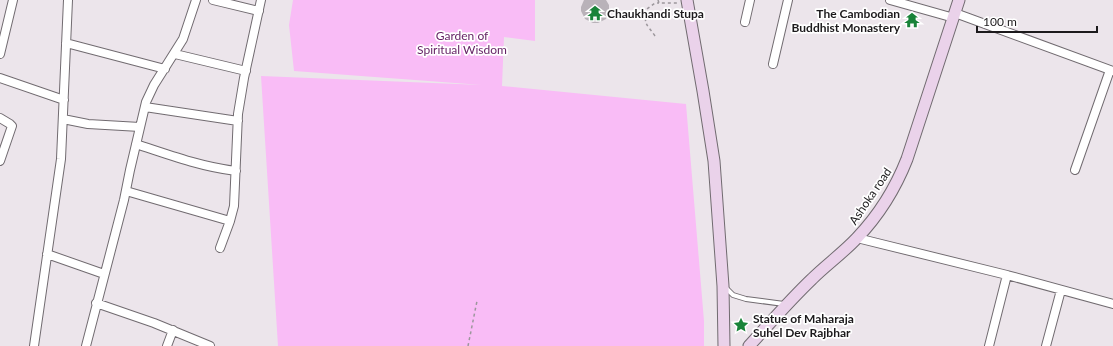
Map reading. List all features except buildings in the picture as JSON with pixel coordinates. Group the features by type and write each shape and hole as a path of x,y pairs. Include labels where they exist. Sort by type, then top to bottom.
{"street":[{"path":"0,54 13,0"},
{"path":"34,346 61,159 68,0"},
{"path":"86,346 126,192 146,102 154,85 183,40 196,0"},
{"path":"213,0 259,11"},
{"path":"220,248 230,222 234,206 238,114 260,0"},
{"path":"745,22 750,0"},
{"path":"773,64 788,0"},
{"path":"890,0 954,15 1112,70 1075,170"},
{"name":"Ashoka road","path":"749,346 812,278 857,238 875,215 901,173 914,141 959,0"},
{"path":"687,2 714,161 723,286 724,346"},
{"path":"66,43 165,69"},
{"path":"175,54 246,71"},
{"path":"0,79 64,100"},
{"path":"145,107 238,121"},
{"path":"0,118 12,126 1,156"},
{"path":"63,119 88,124 140,127"},
{"path":"136,144 203,166 236,171"},
{"path":"126,192 230,222"},
{"path":"857,238 1007,275 1113,304"},
{"path":"47,254 104,274"},
{"path":"989,346 1007,275"},
{"path":"1046,346 1061,290"},
{"path":"96,303 173,330 210,346"},
{"path":"168,346 173,330"}],"lane":[{"path":"723,286 733,295 746,299 786,305"}],"path":[{"path":"655,36 644,21 647,9 655,3 687,2"},
{"path":"468,346 476,301"}],"green space":[{"name":"Garden of Spiritual Wisdom","path":"293,0 535,0 535,41 504,37 502,86 686,104 704,321 704,346 278,346 261,76 482,85 294,71 289,25"}],"place":[{"name":"Chaukhandi Stupa","path":"595,13"},
{"name":"The Cambodian Buddhist Monastery","path":"912,20"},
{"name":"Statue of Maharaja Suhel Dev Rajbhar","path":"741,325"}]}
